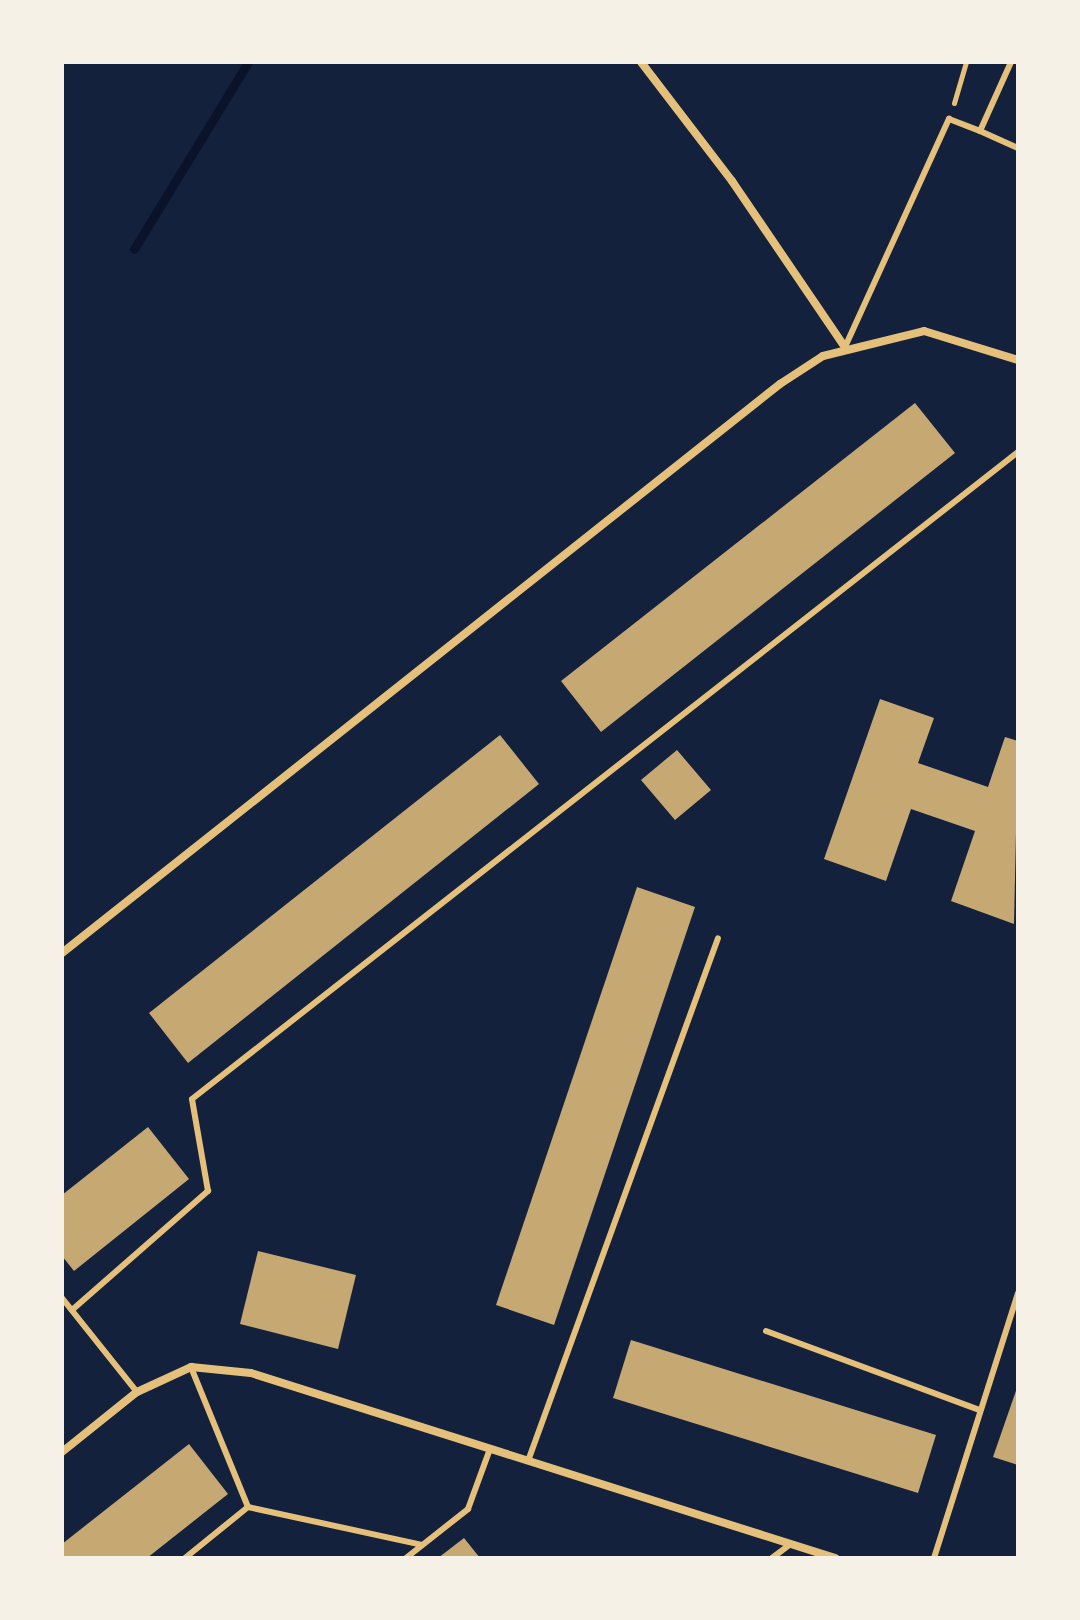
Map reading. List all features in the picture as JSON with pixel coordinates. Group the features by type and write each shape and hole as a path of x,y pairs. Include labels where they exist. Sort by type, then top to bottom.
{"street":[{"path":"641,62 732,181 845,347"},
{"path":"62,953 780,384 845,347 924,331 1018,360"},
{"path":"62,1452 137,1392 191,1367 251,1373 835,1558"}],"lane":[{"path":"980,131 1011,62"},
{"path":"845,347 949,119 1018,148"},
{"path":"72,1310 208,1191 192,1099 1018,452"},
{"path":"528,1461 718,938"},
{"path":"934,1558 1018,1293"},
{"path":"62,1298 137,1392"},
{"path":"766,1331 980,1410"},
{"path":"191,1367 248,1507"},
{"path":"406,1558 468,1509 490,1449"},
{"path":"248,1507 422,1545"},
{"path":"185,1558 248,1507"},
{"path":"772,1558 789,1545"}],"path":[{"path":"949,119 966,62"}],"building":[{"path":"915,403 955,453 601,732 561,681"},
{"path":"880,699 934,718 918,763 988,787 1005,737 1018,741 1014,924 951,901 975,831 911,809 886,881 824,859"},
{"path":"500,735 539,784 188,1063 149,1013"},
{"path":"677,750 711,790 675,820 641,780"},
{"path":"637,887 695,907 554,1325 496,1305"},
{"path":"148,1127 189,1179 74,1271 62,1256 62,1195"},
{"path":"258,1251 356,1275 338,1349 240,1324"},
{"path":"631,1340 936,1435 918,1493 613,1398"},
{"path":"1018,1385 1018,1465 993,1457"},
{"path":"189,1444 228,1494 147,1558 62,1558 62,1544"},
{"path":"464,1538 480,1558 438,1558"}],"waterway":[{"path":"134,249 248,62"}]}
